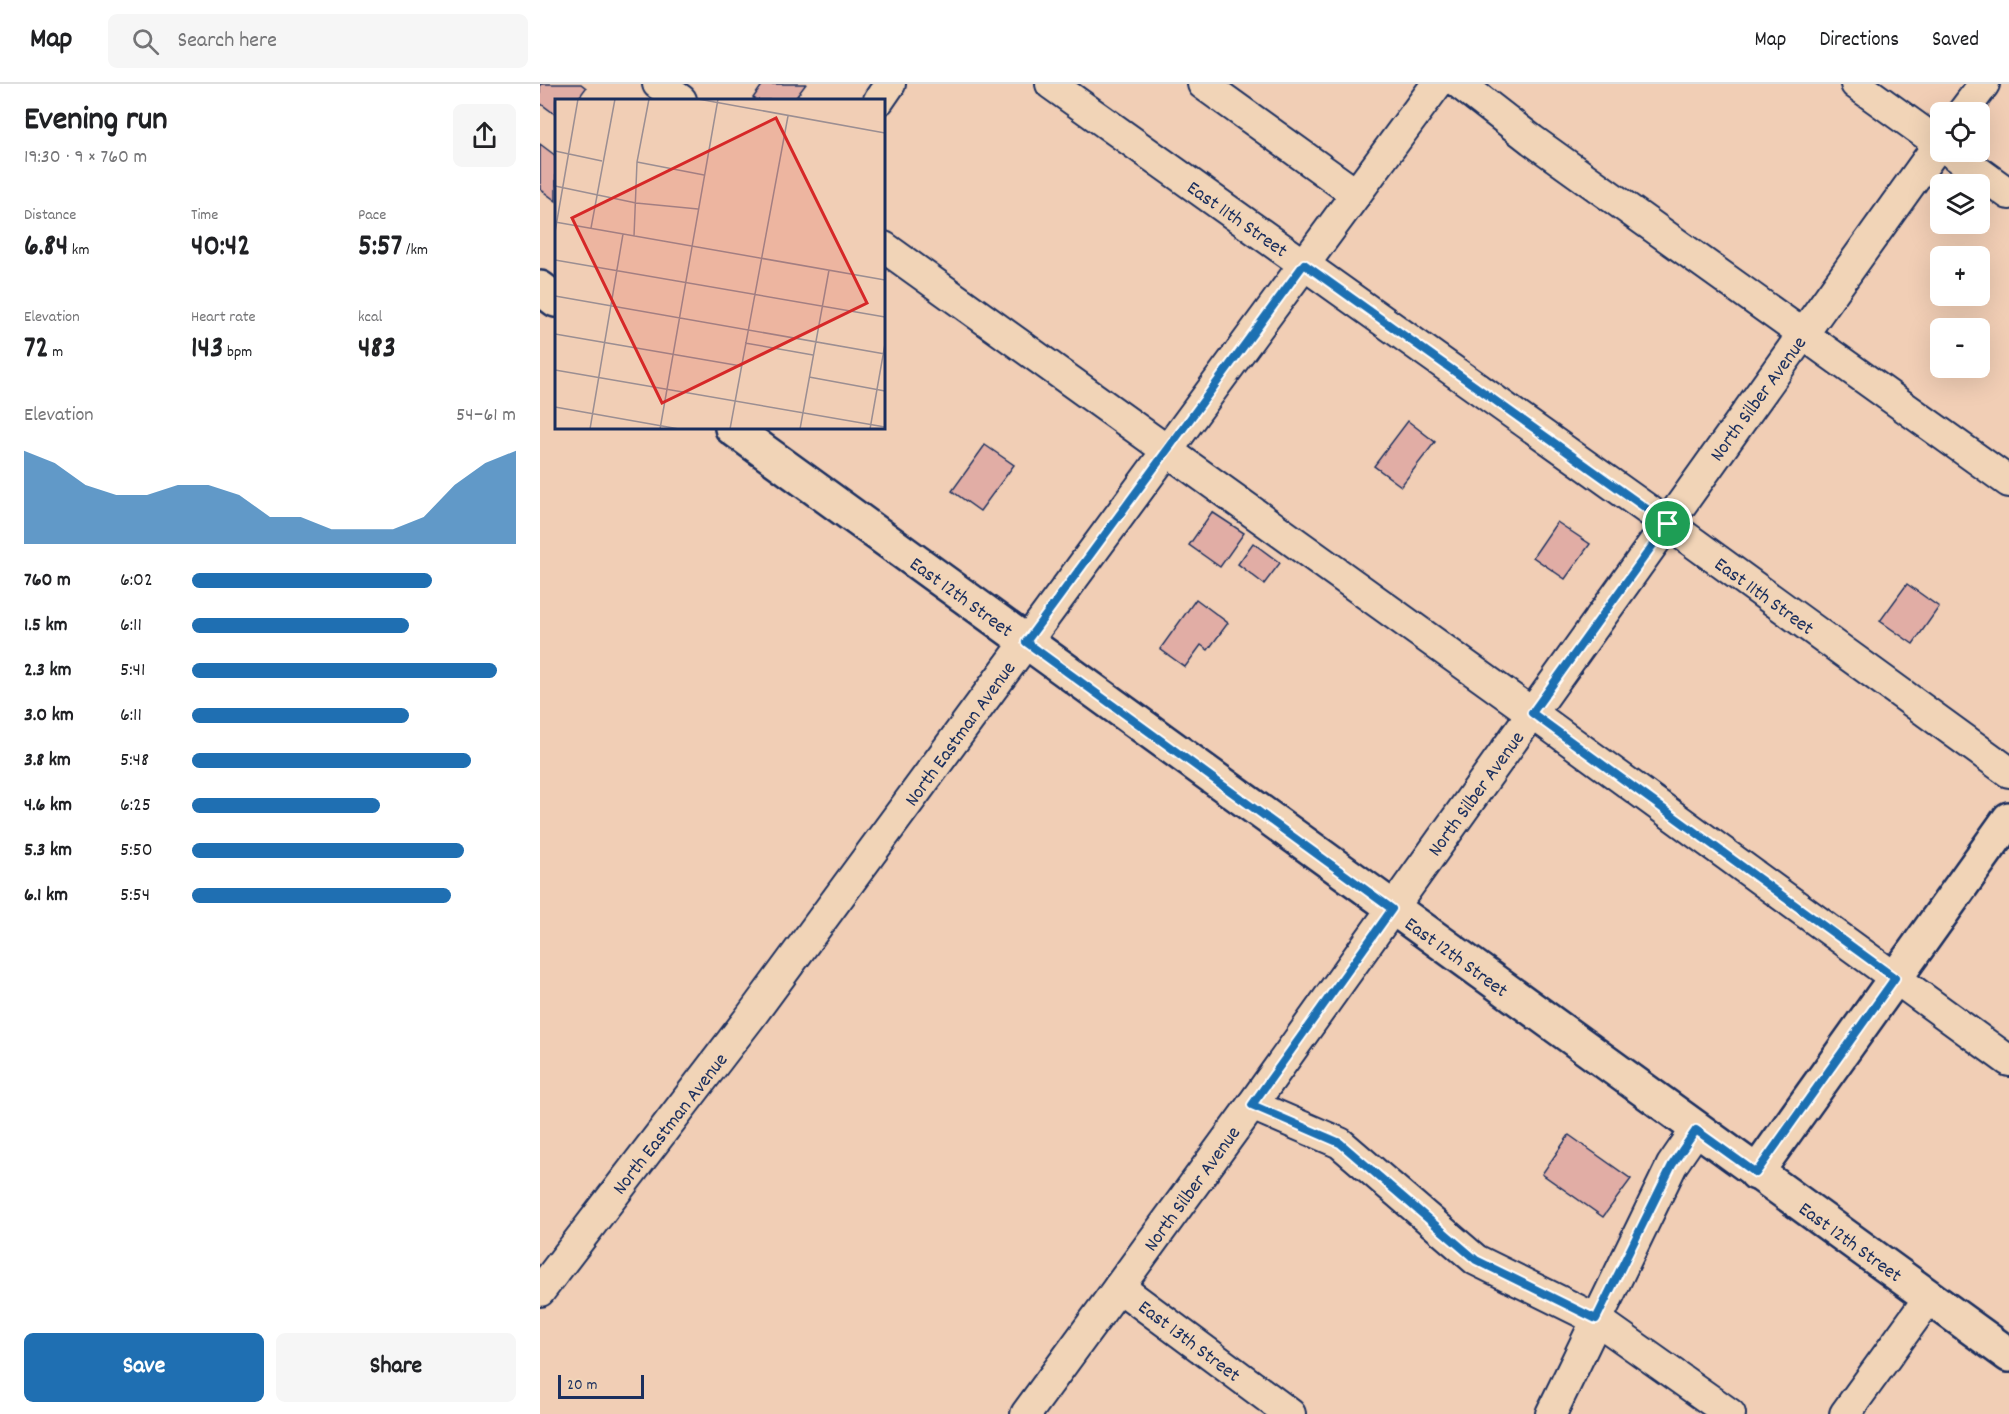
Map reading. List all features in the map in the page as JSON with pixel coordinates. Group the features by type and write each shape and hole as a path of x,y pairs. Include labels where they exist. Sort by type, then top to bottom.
{"main road":[{"path":"540,288 555,299"},
{"name":"East 12th Street","path":"733,429 2009,1355"},
{"path":"1756,1173 2009,819"}],"street":[{"path":"658,84 680,99"},
{"path":"880,99 890,84"},
{"name":"East 11th Street","path":"1051,84 1668,524 2009,772"},
{"path":"1203,84 1356,194"},
{"name":"North Eastman Avenue","path":"540,1291 751,1016 1437,84"},
{"path":"1460,84 1532,140 2009,482"},
{"path":"1856,84 1930,136"},
{"path":"1970,102 1984,84"},
{"name":"North Silber Avenue","path":"1026,1414 1252,1105 1803,334 1930,162"},
{"path":"1966,162 2009,194"},
{"path":"885,248 1532,713 2009,1061"},
{"path":"1252,1105 1340,1143 1476,1260 1596,1319 1730,1414"},
{"path":"1551,1414 1672,1165 1696,1130"},
{"name":"East 13th Street","path":"1119,1287 1290,1414"},
{"path":"1845,1414 1929,1298"}],"building":[{"path":"540,84 581,84 586,88 578,99 555,99 555,114 540,103"},
{"path":"763,84 806,84 795,99 753,98"},
{"path":"540,144 555,155 555,200 540,189"},
{"path":"1408,421 1435,442 1401,486 1374,466"},
{"path":"985,445 1014,465 980,511 952,491"},
{"path":"1212,512 1244,533 1220,567 1189,545"},
{"path":"1557,522 1590,544 1565,579 1533,557"},
{"path":"1253,543 1280,563 1264,584 1238,564"},
{"path":"1907,584 1939,607 1913,644 1880,621"},
{"path":"1196,599 1228,623 1208,650 1201,645 1185,667 1160,649"},
{"path":"1569,1135 1631,1179 1603,1217 1542,1174"}],"route":[{"path":"1304,264 1668,524 1532,713 1895,978 1756,1173 1696,1130 1672,1165 1596,1319 1476,1260 1340,1143 1252,1105 1392,909 1026,642 1304,264"}]}
